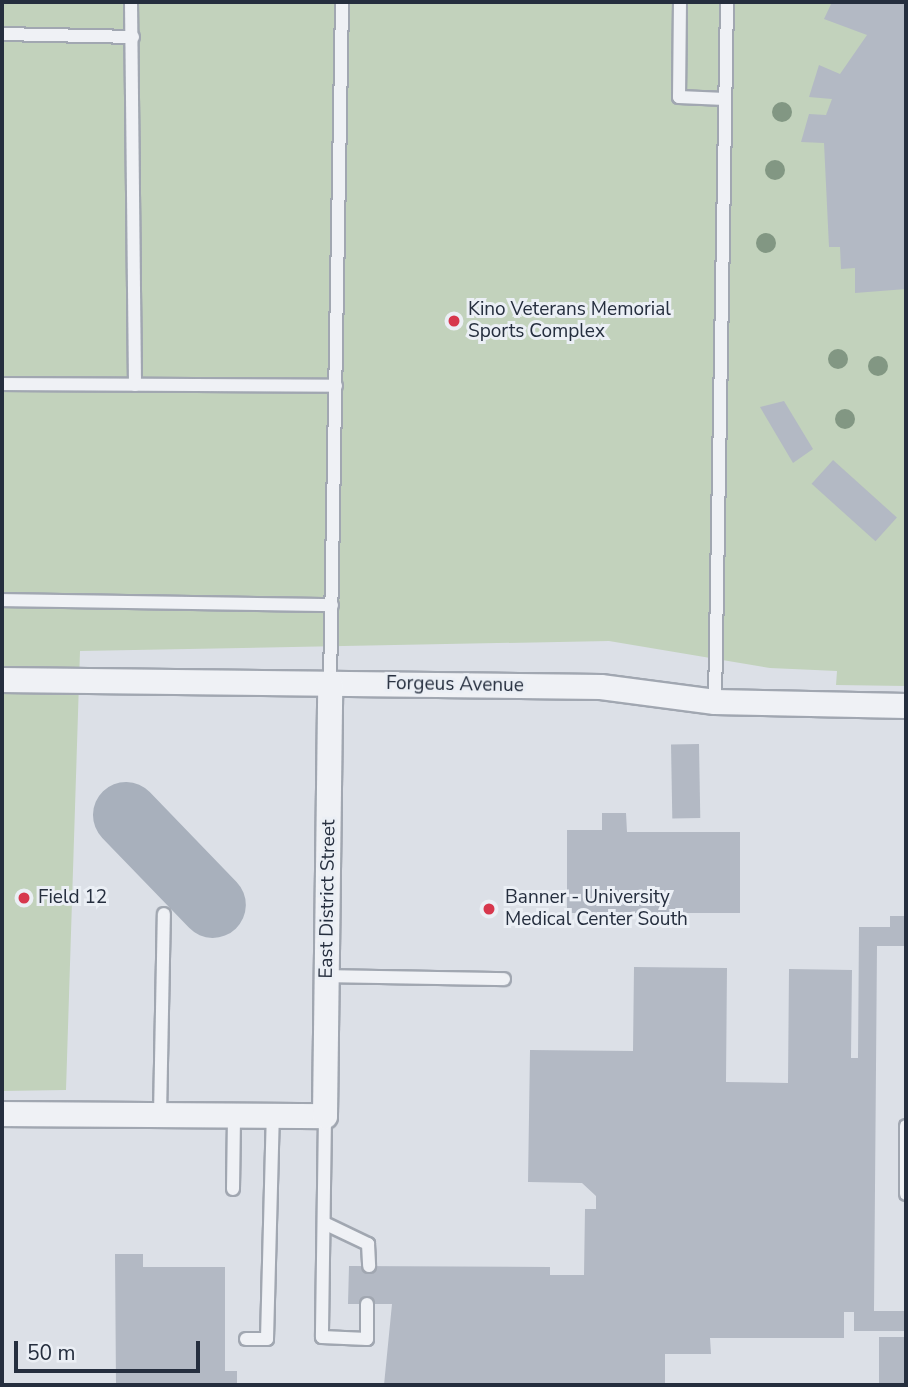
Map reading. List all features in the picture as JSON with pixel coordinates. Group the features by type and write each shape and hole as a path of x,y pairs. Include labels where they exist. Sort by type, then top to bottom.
{"street":[{"name":"Forgeus Avenue","path":"2,680 601,687 715,702 906,706"},
{"name":"East District Street","path":"326,1116 330,683"},
{"path":"2,1114 326,1116"}],"lane":[{"path":"131,2 135,385"},
{"path":"330,683 342,2"},
{"path":"680,2 679,97 725,99"},
{"path":"715,702 727,2"},
{"path":"2,34 133,37"},
{"path":"2,384 336,386"},
{"path":"2,600 332,605"},
{"path":"160,1115 164,914"},
{"path":"327,976 504,979"},
{"path":"233,1189 234,1115"},
{"path":"246,1339 267,1339 273,1115"},
{"path":"326,1116 322,1337 367,1339 367,1304"},
{"path":"906,1126 906,1194"},
{"path":"324,1223 368,1244 369,1266"}],"green space":[{"name":"Kino Veterans Memorial Sports Complex","path":"2,2 906,2 906,686 836,685 837,671 770,668 609,641 80,651 66,1090 2,1091"}],"building":[{"path":"832,2 906,2 906,289 855,293 855,268 841,269 840,247 829,247 824,143 801,142 809,114 826,115 832,99 809,97 819,65 840,74 867,35 824,19"},
{"path":"784,401 813,449 793,463 760,407"},
{"path":"833,460 897,518 875,541 812,484"},
{"path":"671,744 699,744 700,818 672,818"},
{"path":"602,813 626,813 627,832 740,832 740,913 567,913 567,830 602,830"},
{"path":"890,916 906,916 906,946 877,946 874,1311 906,1311 906,1331 854,1331 854,1312 844,1312 844,1338 710,1338 711,1354 665,1354 665,1385 384,1385 392,1304 348,1304 349,1266 550,1267 550,1275 584,1275 585,1209 596,1209 596,1196 582,1183 528,1182 530,1050 633,1051 634,967 727,968 726,1082 788,1083 789,969 852,970 851,1058 858,1058 859,927 890,927"},
{"path":"115,1254 143,1254 143,1267 225,1267 225,1371 237,1371 237,1385 116,1385"},
{"path":"879,1337 906,1337 906,1385 879,1385"}],"taxiway":[{"path":"126,815 213,905"}],"place":[{"name":"Kino Veterans Memorial Sports Complex","path":"454,321"},
{"name":"Field 12","path":"24,898"},
{"name":"Banner - University Medical Center South","path":"489,909"}]}
